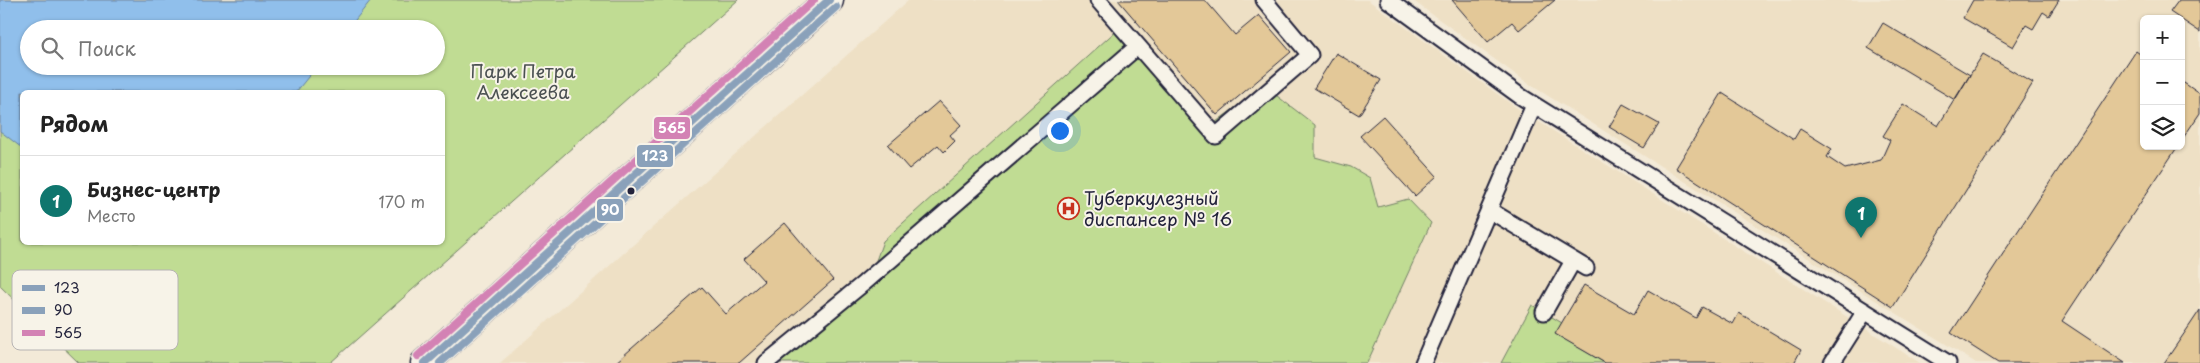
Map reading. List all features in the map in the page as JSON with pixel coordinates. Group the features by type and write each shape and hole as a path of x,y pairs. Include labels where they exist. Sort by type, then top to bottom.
{"street":[{"path":"424,363 829,0"}],"lane":[{"path":"1098,0 1216,136 1310,54 1264,0"},
{"path":"1388,0 1534,105 1556,110 1948,363"},
{"path":"766,363 864,283 1138,46"},
{"path":"1422,363 1534,105"},
{"path":"1489,210 1579,265 1544,312"},
{"path":"1832,363 1865,311"}],"shaded area":[{"name":"Туберкулезный диспансер № 16","path":"909,0 1368,0 1514,106 1920,363 500,363"},
{"path":"1412,0 2200,0 2200,363 1976,363 1529,84"}],"green space":[{"name":"Парк Петра Алексеева","path":"0,0 738,0 330,363 79,363 66,350 178,350 178,270 12,270 12,298 0,286"},
{"path":"1118,29 1208,128 1264,86 1315,125 1315,157 1351,167 1370,178 1378,207 1408,199 1431,223 1367,363 773,363 869,280 883,241"},
{"path":"1532,305 1562,323 1556,334 1605,363 1501,363"}],"water":[{"path":"0,0 371,0 355,20 20,20 20,75 310,75 298,90 20,90 20,146 0,131"}],"building":[{"path":"1118,0 1205,0 1235,35 1259,15 1291,52 1217,115"},
{"path":"1452,0 1555,0 1519,30 1512,22 1488,42"},
{"path":"1973,0 2059,0 2049,16 2043,12 2033,29 2026,25 2013,47 1963,18"},
{"path":"2179,0 2200,0 2200,32 2185,22 2185,15 2174,15 2170,12"},
{"path":"1883,23 1970,75 1955,100 1868,48"},
{"path":"2136,51 2140,54 2140,150 2175,150 2062,321 2125,363 1998,363 1951,333"},
{"path":"1336,53 1381,80 1359,115 1314,88"},
{"path":"1983,54 2033,83 1893,307 1676,168 1722,93 1794,139 1800,129 1832,149 1827,157 1845,169 1881,160 1890,140 1883,136 1903,104 1938,126"},
{"path":"2185,84 2200,94 2200,113 2185,135"},
{"path":"939,101 961,125 950,135 955,141 944,152 938,145 909,169 888,145"},
{"path":"1623,104 1659,124 1644,148 1609,127"},
{"path":"1383,116 1437,176 1415,196 1360,136"},
{"path":"785,223 833,280 739,363 615,363 702,287 726,314 764,281 744,259"},
{"path":"1584,285 1634,314 1648,290 1696,318 1702,307 1733,324 1739,313 1801,350 1794,363 1605,363 1555,334"},
{"path":"2200,310 2200,363 2164,363 2190,325"}],"transit line":[{"name":"565","path":"418,356 814,0"},
{"name":"123","path":"425,363 829,0"},
{"name":"90","path":"440,363 836,7"}],"place":[{"name":"Туберкулезный диспансер № 16","path":"1068,209"},
{"name":"Бизнес-центр","path":"1861,238"}]}
